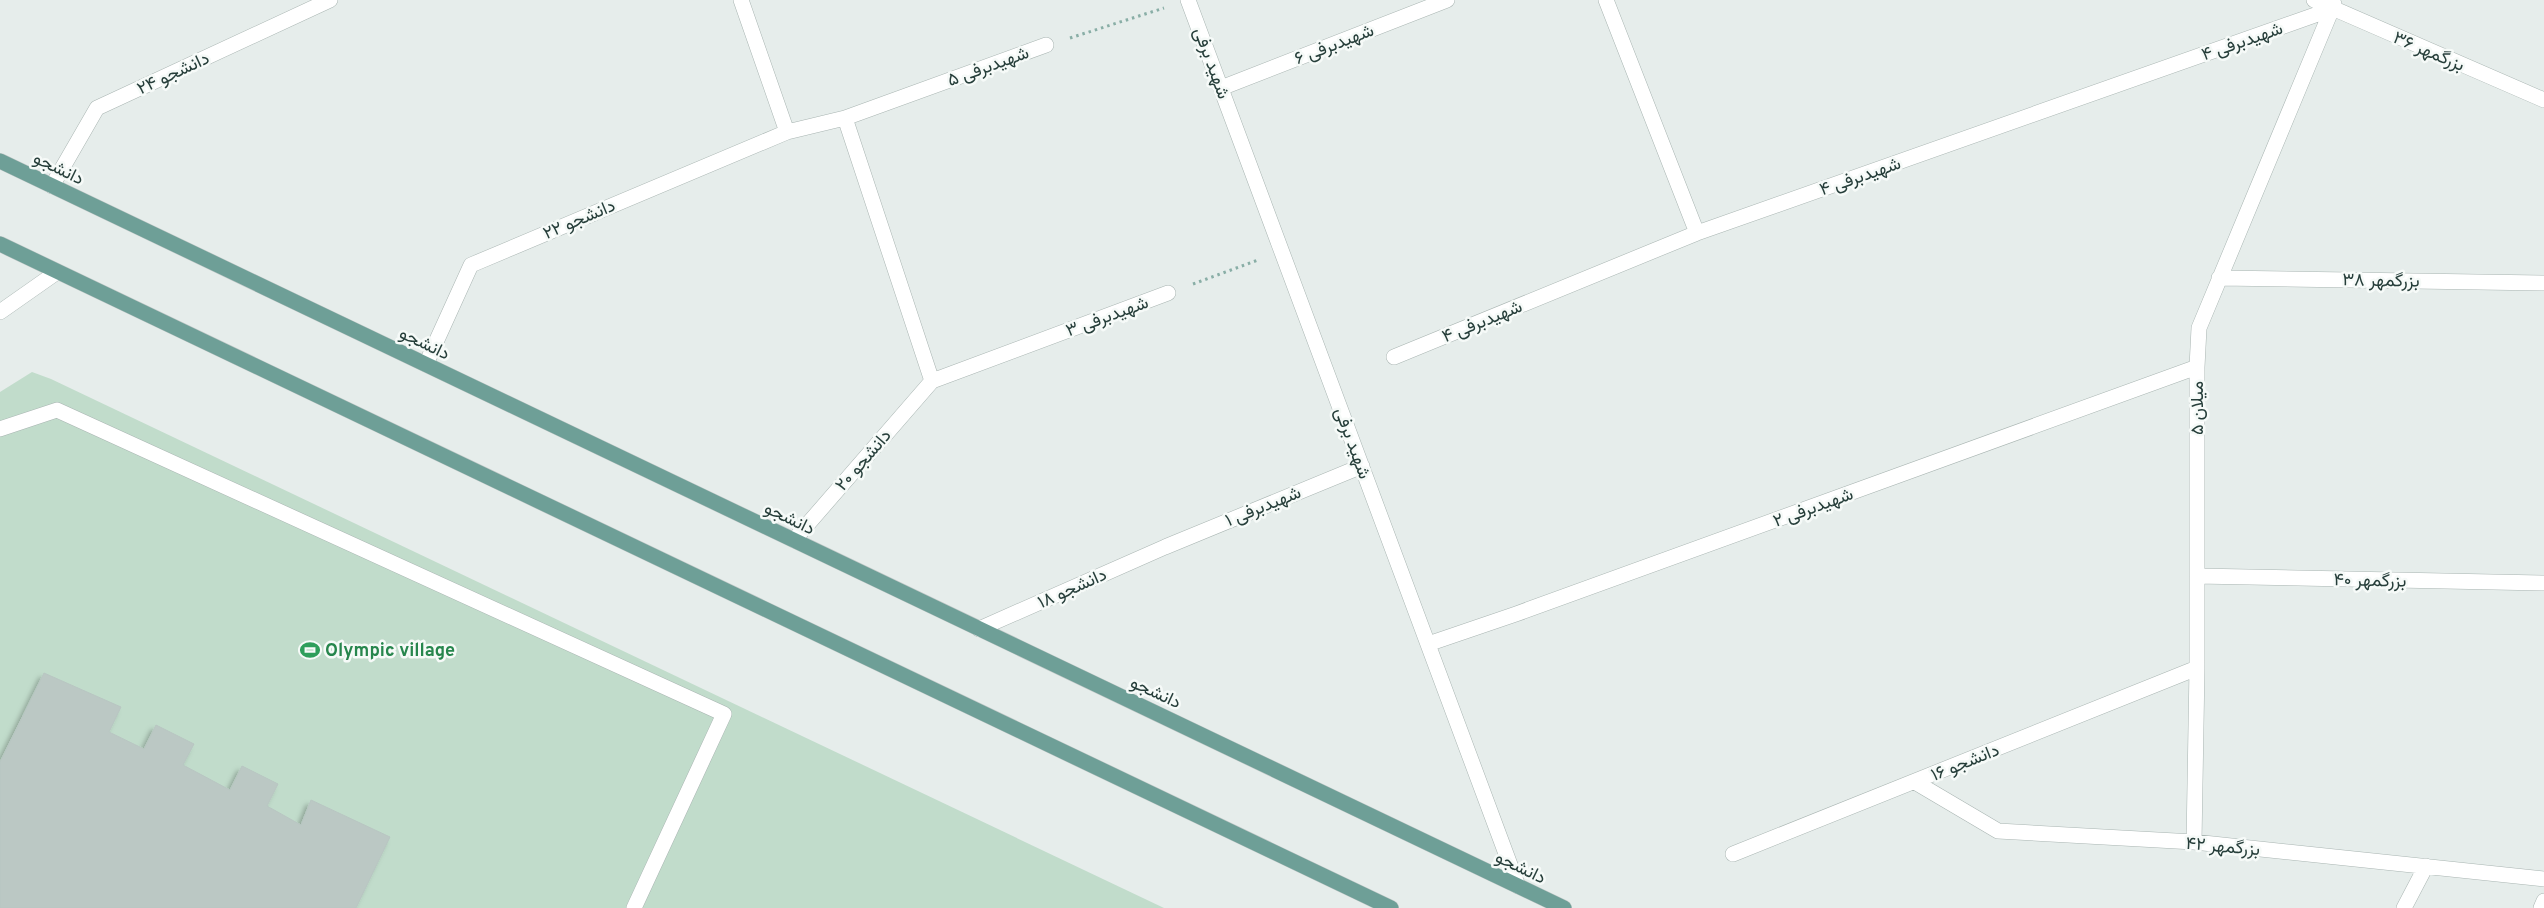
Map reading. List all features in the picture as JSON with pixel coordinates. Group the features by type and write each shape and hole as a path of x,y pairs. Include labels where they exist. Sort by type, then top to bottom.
{"main road":[{"name":"دانشجو","path":"0,161 1564,908"},
{"path":"0,244 1391,908"}],"street":[{"name":"دانشجو ۲۴","path":"52,186 97,108 330,0"},
{"path":"741,0 788,132"},
{"name":"شهید برفی","path":"1188,0 1518,886"},
{"name":"شهیدبرفی ۶","path":"1221,88 1447,0"},
{"path":"1606,0 1697,233"},
{"name":"بزرگمهر ۳۶","path":"2314,0 2334,5 2544,100"},
{"name":"شهیدبرفی ۴","path":"1394,357 1697,233 2334,5"},
{"name":"میلان ۵","path":"2194,842 2197,668 2197,367 2199,328 2334,5"},
{"name":"شهیدبرفی ۵","path":"788,132 844,118 1046,45"},
{"path":"844,118 932,381"},
{"name":"دانشجو ۲۲","path":"426,364 471,265 788,132"},
{"path":"0,312 57,272"},
{"name":"بزرگمهر ۳۸","path":"2219,278 2544,283"},
{"name":"شهیدبرفی ۳","path":"932,381 1168,293"},
{"name":"شهیدبرفی ۲","path":"1428,644 1516,614 2197,367"},
{"name":"دانشجو ۲۰","path":"794,540 932,381"},
{"path":"0,429 57,410 724,714 634,908"},
{"name":"شهیدبرفی ۱","path":"1165,547 1362,466"},
{"name":"دانشجو ۱۸","path":"979,629 1165,547"},
{"name":"بزرگمهر ۴۰","path":"2197,576 2544,583"},
{"name":"دانشجو ۱۶","path":"1733,854 2197,668"},
{"name":"بزرگمهر ۴۲","path":"1915,782 1998,831 2194,842 2544,879"},
{"path":"2404,908 2426,866"},
{"path":"2541,908 2544,901"}],"path":[{"name":"شهیدبرفی ۵","path":"1046,45 1188,0"},
{"name":"شهیدبرفی ۳","path":"1168,293 1282,251"}],"green space":[{"name":"Olympic village","path":"32,372 51,379 1164,908 0,908 0,392"}],"building":[{"path":"44,673 121,707 109,732 144,749 156,725 194,744 183,765 230,790 242,766 278,784 267,806 301,825 311,800 390,837 356,908 0,908 0,762"}],"place":[{"name":"Olympic village","path":"310,650"}]}
